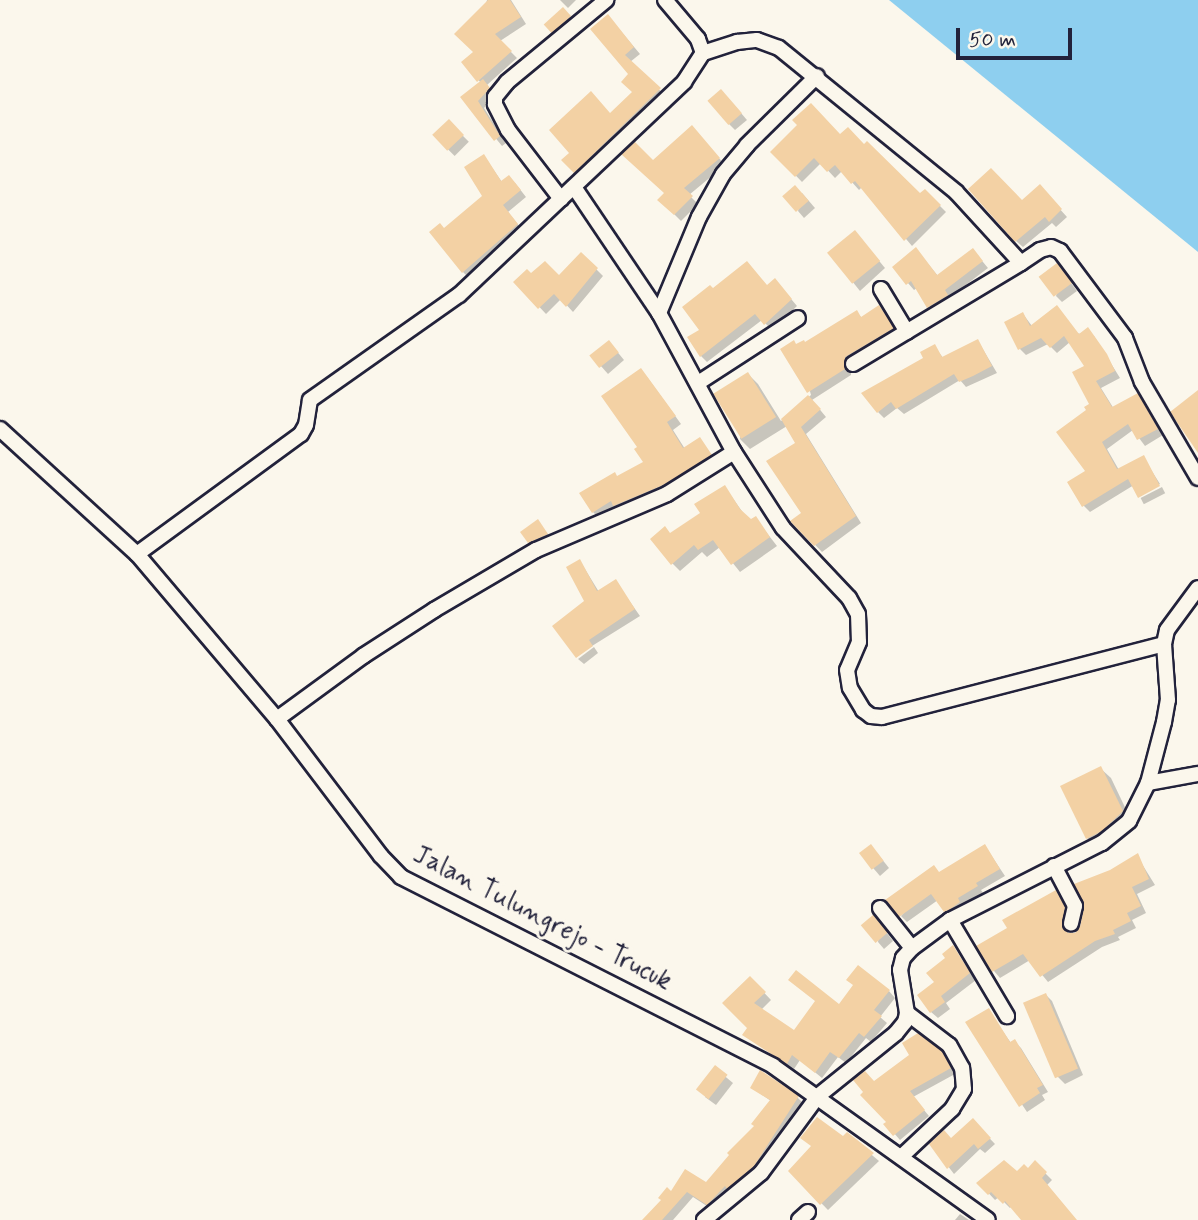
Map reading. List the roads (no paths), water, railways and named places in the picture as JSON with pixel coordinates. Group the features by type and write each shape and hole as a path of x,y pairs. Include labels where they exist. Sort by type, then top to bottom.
{"street":[{"path":"561,199 508,130 495,104 495,97 507,82 606,0"},
{"path":"138,554 301,434 306,425 310,400 459,295 668,100 696,68 703,53 698,39 665,0"},
{"path":"703,53 737,42 757,40 779,48 817,76 956,192 1021,263"},
{"path":"659,313 699,217 723,174 747,145 817,76"},
{"path":"574,187 659,313 734,452 783,528 849,598 858,614 859,642 847,670 855,700 871,716 882,717 991,691 1164,644"},
{"path":"853,364 1051,247 1060,251 1077,270 1125,338 1142,382 1198,478"},
{"path":"881,289 907,332"},
{"path":"698,383 798,318"},
{"name":"Jalan Tulungrejo - Trucuk","path":"0,429 138,554 278,719 381,856 401,877 734,1044 818,1096 988,1220"},
{"path":"278,719 363,656 444,603 536,550 667,494 734,452"},
{"path":"704,1220 761,1173 818,1096 896,1033 905,1022 908,1013 900,970 903,957 912,948 950,920 1119,832 1138,807 1148,783 1168,700 1164,644 1175,617 1198,588"},
{"path":"1148,783 1198,774"},
{"path":"1054,866 1074,906 1071,924"},
{"path":"880,908 912,948"},
{"path":"950,920 1007,1016"},
{"path":"902,1156 952,1109 964,1089 962,1068 949,1045 908,1013"}],"water":[{"path":"889,0 1198,0 1198,252"}]}
